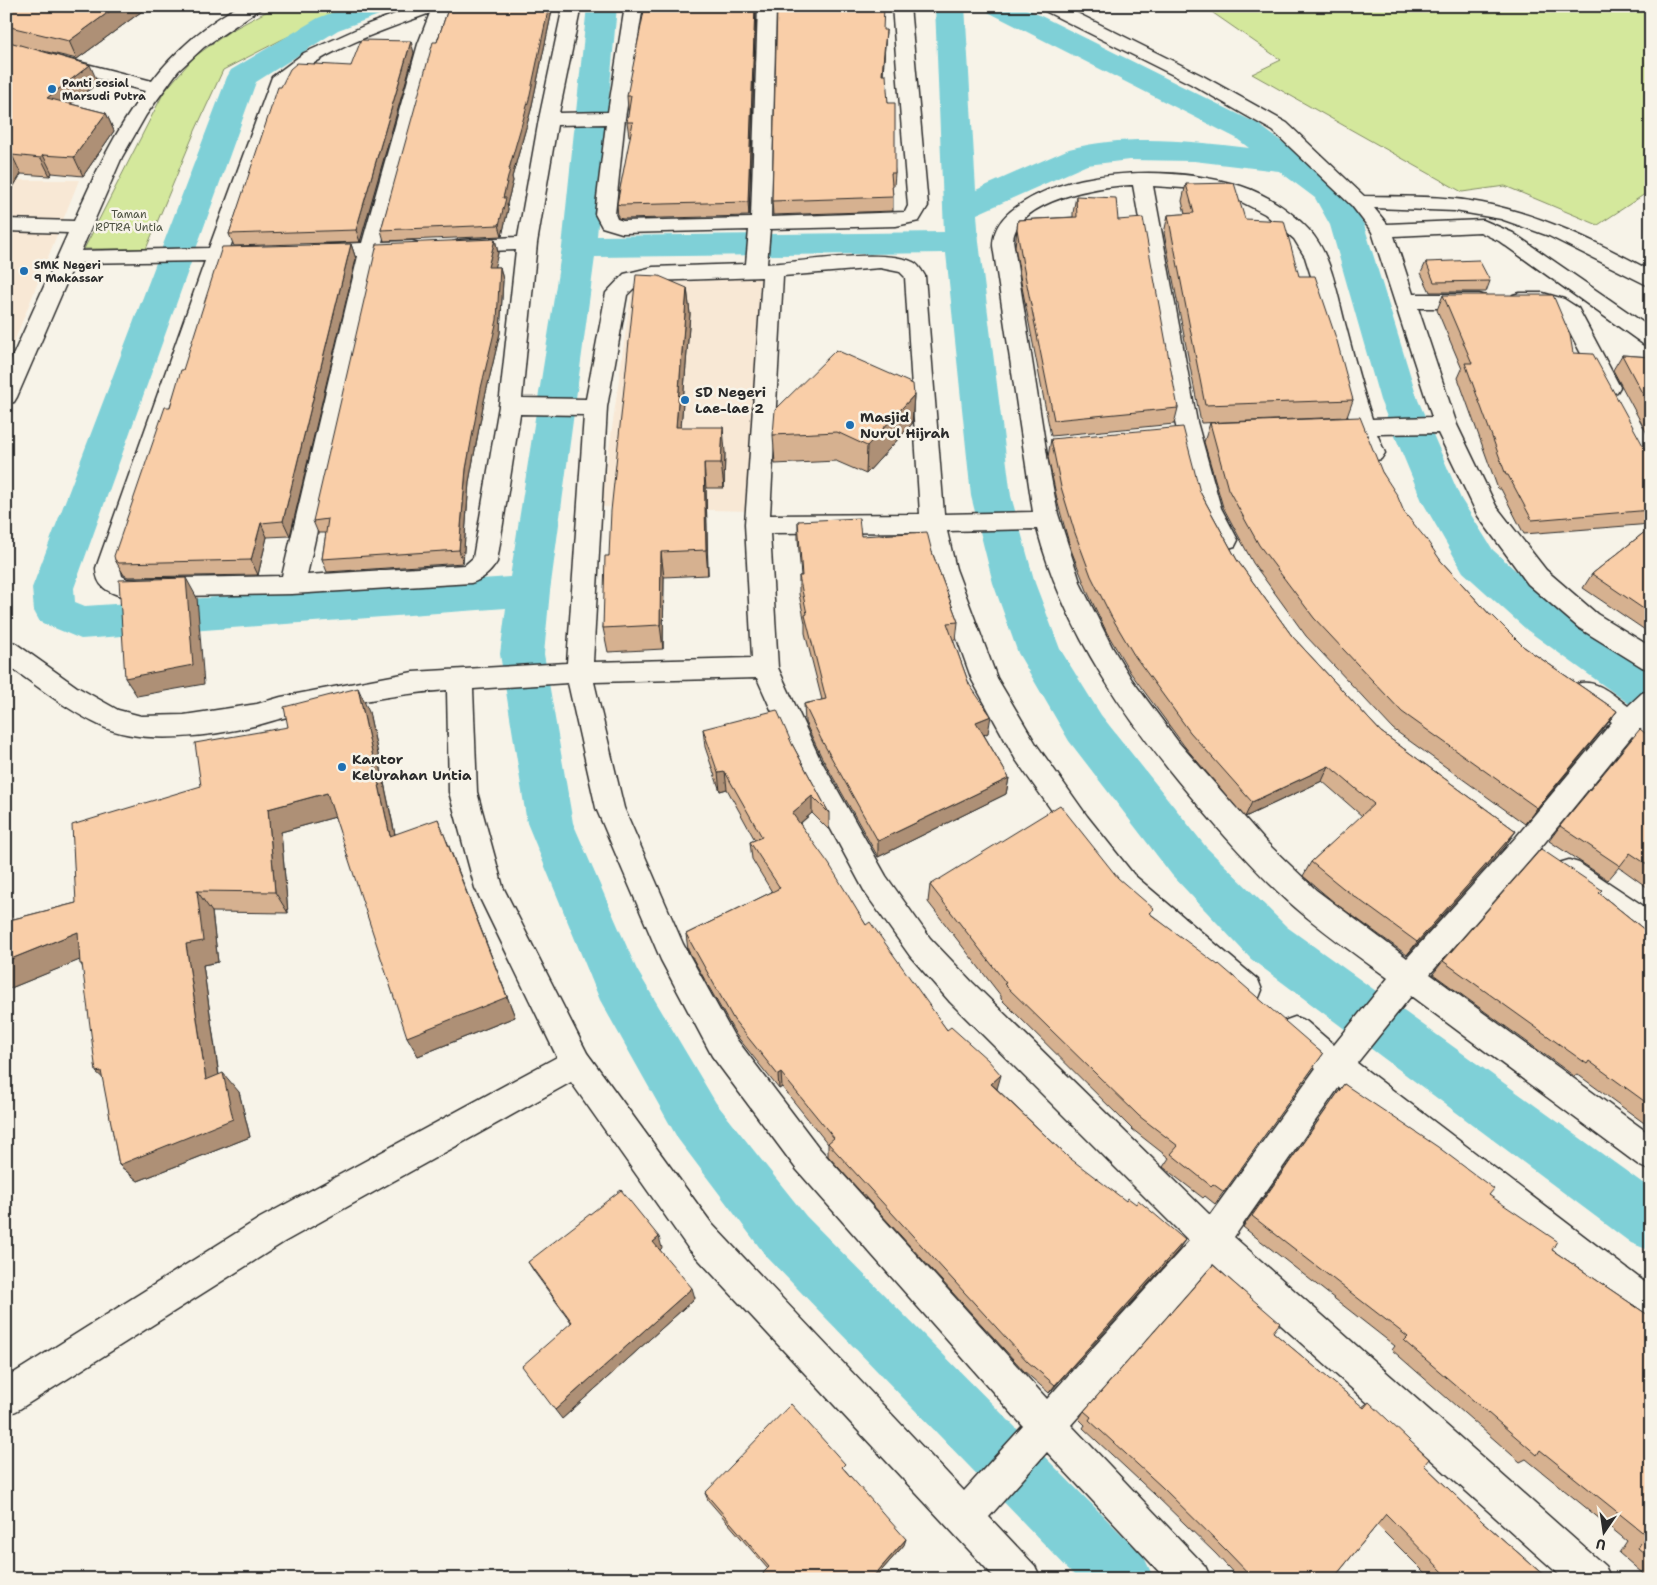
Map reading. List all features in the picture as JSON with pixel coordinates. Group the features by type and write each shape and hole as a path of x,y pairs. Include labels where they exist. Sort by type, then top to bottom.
{"street":[{"path":"6,397 112,158 156,88 172,67 198,43 243,12 255,6"},
{"path":"433,6 312,55 278,81 211,255 108,568 108,577 113,583 124,588 292,585 470,574 480,568 485,562 510,406 527,243 548,119 572,6"},
{"path":"292,585 417,42 441,6"},
{"path":"634,6 608,118 605,214 609,223 622,227 760,230 896,220 912,217 918,206 901,6"},
{"path":"767,6 760,230 762,267 757,524 764,668 808,761 872,877 920,947 960,992 1212,1240 1592,1579"},
{"path":"1048,6 1196,80 1280,127 1359,202 1382,231 1404,301 1436,425 1486,510 1537,577 1588,621 1651,660"},
{"path":"358,36 387,39"},
{"path":"6,48 156,88"},
{"path":"548,119 608,118"},
{"path":"1142,180 1189,434 1209,508 1238,562"},
{"path":"1380,472 1362,426 1319,269 1305,238 1270,207 1242,192 1193,182 1142,180 1081,184 1041,200 1018,216 1004,234 1003,246 1043,447 1047,520 1055,550 1080,613 1115,676 1196,784 1248,842 1295,889 1338,924 1401,986 1651,1155"},
{"path":"1359,202 1456,205 1500,214 1544,227 1606,254 1651,280"},
{"path":"6,226 80,227"},
{"path":"1382,231 1483,226 1506,238 1651,339"},
{"path":"69,257 136,258 527,243"},
{"path":"1192,1579 1036,1438 808,1159 724,1046 671,951 610,808 568,673 573,407 617,293 631,279 653,274 762,267 880,262 907,267 914,276 942,523 944,569 985,680 1026,752 1076,824 1124,884 1272,1011 1340,1061 1651,1308"},
{"path":"1404,301 1543,300 1557,304 1570,313 1620,408"},
{"path":"510,406 573,407"},
{"path":"1323,428 1436,425"},
{"path":"757,524 942,523 1047,520"},
{"path":"6,650 68,694 111,719 141,726 184,726 257,715 280,708 413,682 568,673 764,668"},
{"path":"973,1507 1212,1240 1340,1061 1519,838 1643,716 1566,678"},
{"path":"471,679 463,792 490,888 576,1063 700,1236 973,1507 1022,1579"},
{"path":"1519,838 1651,927"},
{"path":"6,1398 272,1230 576,1063"}],"shaded area":[{"name":"SMK Negeri 9 Makassar","path":"6,180 79,180 6,362"},
{"name":"SD Negeri Lae-lae 2","path":"760,278 749,511 601,507 631,293 640,284"}],"green space":[{"name":"Taman RPTRA Untia","path":"277,6 354,6 223,70 195,131 146,249 84,249 164,92 194,57 230,31"},
{"path":"1203,6 1651,6 1651,190 1598,225 1505,186 1462,192 1252,74 1281,60"}],"building":[{"path":"6,6 117,6 69,41 6,26"},
{"path":"449,6 549,6 529,99 509,169 503,198 506,198 499,225 381,230 433,42 437,42"},
{"path":"645,6 755,6 748,202 617,204 633,122 627,122 631,96 627,96"},
{"path":"777,6 884,6 883,30 886,30 882,75 886,75 888,103 895,103 895,173 891,173 893,197 772,201"},
{"path":"361,40 411,41 356,230 229,234 278,87 281,87 290,69 297,63 351,66"},
{"path":"6,41 90,65 47,98 106,113 74,157 43,155 41,158 12,155 6,165"},
{"path":"1234,183 1245,219 1284,221 1299,276 1315,276 1337,341 1353,400 1205,405 1168,215 1194,213 1186,184"},
{"path":"1076,196 1116,198 1118,220 1143,218 1178,408 1054,420 1017,229 1018,220 1077,217"},
{"path":"495,239 488,267 500,267 497,320 481,388 466,469 459,550 322,559 328,519 313,521 377,244"},
{"path":"351,244 283,521 261,523 251,560 119,563 115,560 114,556 165,407 170,407 181,370 183,370 222,247"},
{"path":"1479,260 1490,281 1434,282 1426,262"},
{"path":"636,275 659,276 687,288 676,427 723,427 721,463 704,463 706,550 661,552 660,625 603,628 605,556 609,556 611,511"},
{"path":"1443,295 1553,295 1570,335 1573,353 1593,354 1651,460 1651,510 1532,520 1508,475 1506,475 1465,363 1472,363"},
{"path":"836,350 913,384 914,395 867,446 837,432 773,435 775,410"},
{"path":"1622,355 1651,357 1651,410"},
{"path":"1360,417 1382,472 1397,495 1404,512 1441,561 1490,615 1524,647 1617,711 1537,808 1402,712 1314,618 1259,545 1228,489 1210,423"},
{"path":"1183,427 1200,492 1237,560 1292,636 1381,732 1516,831 1417,942 1311,862 1374,804 1329,766 1252,802 1190,732 1134,655 1111,616 1091,576 1061,487 1051,439"},
{"path":"859,518 861,536 927,532 932,552 958,622 947,623 969,684 991,716 976,722 1009,778 878,841 821,739 804,704 826,699 805,615 807,614 799,576 802,576 798,521"},
{"path":"1651,527 1651,614 1592,574"},
{"path":"186,578 193,665 125,678 119,580"},
{"path":"358,688 390,836 438,819 507,997 407,1037 327,793 268,809 275,892 197,891 203,941 186,944 206,1080 223,1073 233,1119 119,1165 101,1071 96,1072 82,964 80,964 78,932 6,961 6,921 76,903 72,825 201,786 195,743 288,727 284,707"},
{"path":"777,710 792,744 829,813 812,796 792,813 829,864 866,925 870,922 947,1030 951,1027 988,1060 1001,1075 991,1084 1067,1156 1126,1201 1128,1198 1136,1204 1138,1200 1185,1240 1055,1385 1028,1362 828,1143 834,1138 781,1073 778,1075 734,1020 686,934 780,888 750,842 762,837 725,772 718,773 703,729"},
{"path":"1640,729 1651,738 1651,867 1630,853 1620,866 1560,826"},
{"path":"1060,805 1118,878 1154,909 1149,913 1219,964 1323,1054 1224,1192 1213,1184 1211,1186 1171,1154 1178,1146 1139,1116 1004,984 1006,983 930,885"},
{"path":"1541,849 1602,890 1599,893 1651,935 1651,1106 1589,1061 1587,1064 1443,961"},
{"path":"1344,1084 1438,1147 1494,1189 1489,1195 1557,1241 1552,1250 1651,1317 1651,1559 1638,1548 1646,1535 1540,1450 1537,1455 1404,1341 1408,1337 1252,1216"},
{"path":"621,1190 659,1237 653,1242 692,1288 555,1410 522,1366 572,1322 528,1262"},
{"path":"1213,1265 1280,1323 1273,1332 1364,1408 1369,1402 1429,1459 1424,1465 1483,1522 1548,1579 1450,1579 1386,1514 1333,1579 1254,1579 1162,1487 1089,1420 1091,1417 1084,1411"},
{"path":"791,1404 845,1464 842,1467 906,1539 871,1579 768,1579 763,1573 769,1567 705,1493"}],"waterway":[{"path":"377,6 328,24 242,77 53,588 55,611 81,623 529,591"},
{"path":"579,247 602,6"},
{"path":"950,6 962,242"},
{"path":"998,6 1247,131 1328,192 1347,225 1399,400 1442,501 1478,561 1542,619 1651,696"},
{"path":"961,209 1080,156 1129,150 1194,151 1286,162"},
{"path":"579,247 962,242"},
{"path":"962,242 991,496 1014,583 1040,653 1085,728 1189,861 1269,943 1651,1223"},
{"path":"529,591 579,247"},
{"path":"529,591 522,654 550,823 618,984 697,1121 786,1236 1122,1579"}],"place":[{"name":"Panti sosial Marsudi Putra","path":"52,89"},
{"name":"SMK Negeri 9 Makassar","path":"24,271"},
{"name":"SD Negeri Lae-lae 2","path":"685,400"},
{"name":"Masjid Nurul Hijrah","path":"850,425"},
{"name":"Kantor Kelurahan Untia","path":"342,767"}]}
